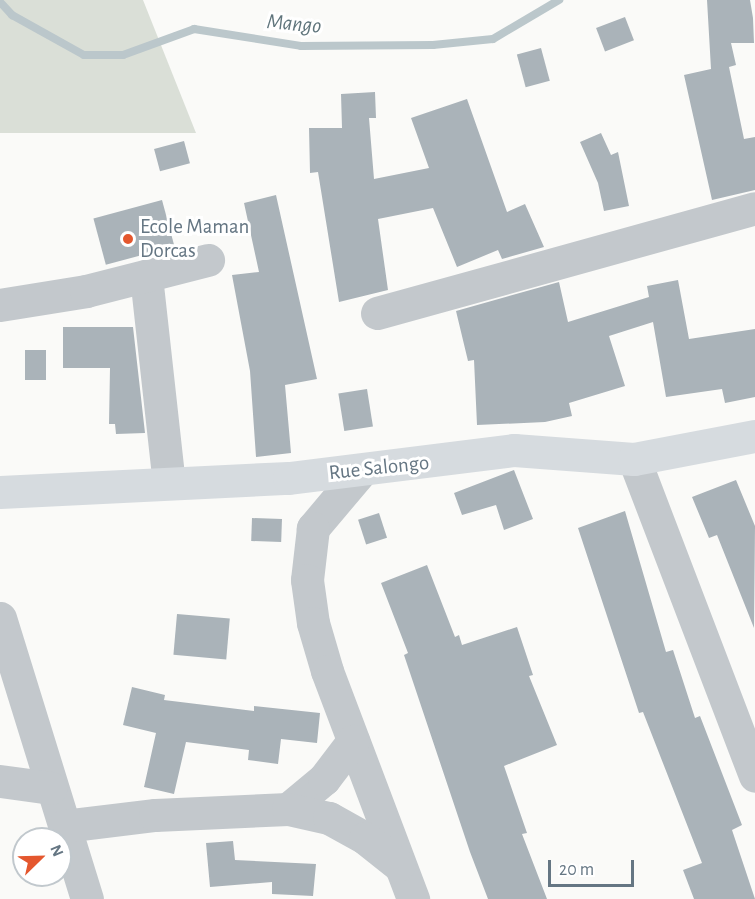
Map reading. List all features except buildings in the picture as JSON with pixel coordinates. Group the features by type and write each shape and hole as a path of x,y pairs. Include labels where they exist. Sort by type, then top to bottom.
{"street":[{"path":"377,313 755,208"},
{"path":"0,305 66,295 208,260"},
{"path":"147,276 169,483"},
{"name":"Rue Salongo","path":"0,492 361,471 514,450 634,459 755,436"},
{"path":"634,459 755,776"},
{"path":"361,471 312,528 307,550 313,623 353,741 413,899"},
{"path":"0,618 87,899"},
{"path":"288,808 324,779 353,741"},
{"path":"0,781 51,788"},
{"path":"64,826 155,815 288,808 329,818 365,838 399,865"}],"shaded area":[{"path":"0,0 143,0 196,133 0,133"}],"waterway":[{"name":"Mango","path":"0,2 12,15 84,55 123,55 194,29 301,46 433,45 493,39 559,0"}],"place":[{"name":"Ecole Maman Dorcas","path":"128,239"}]}
